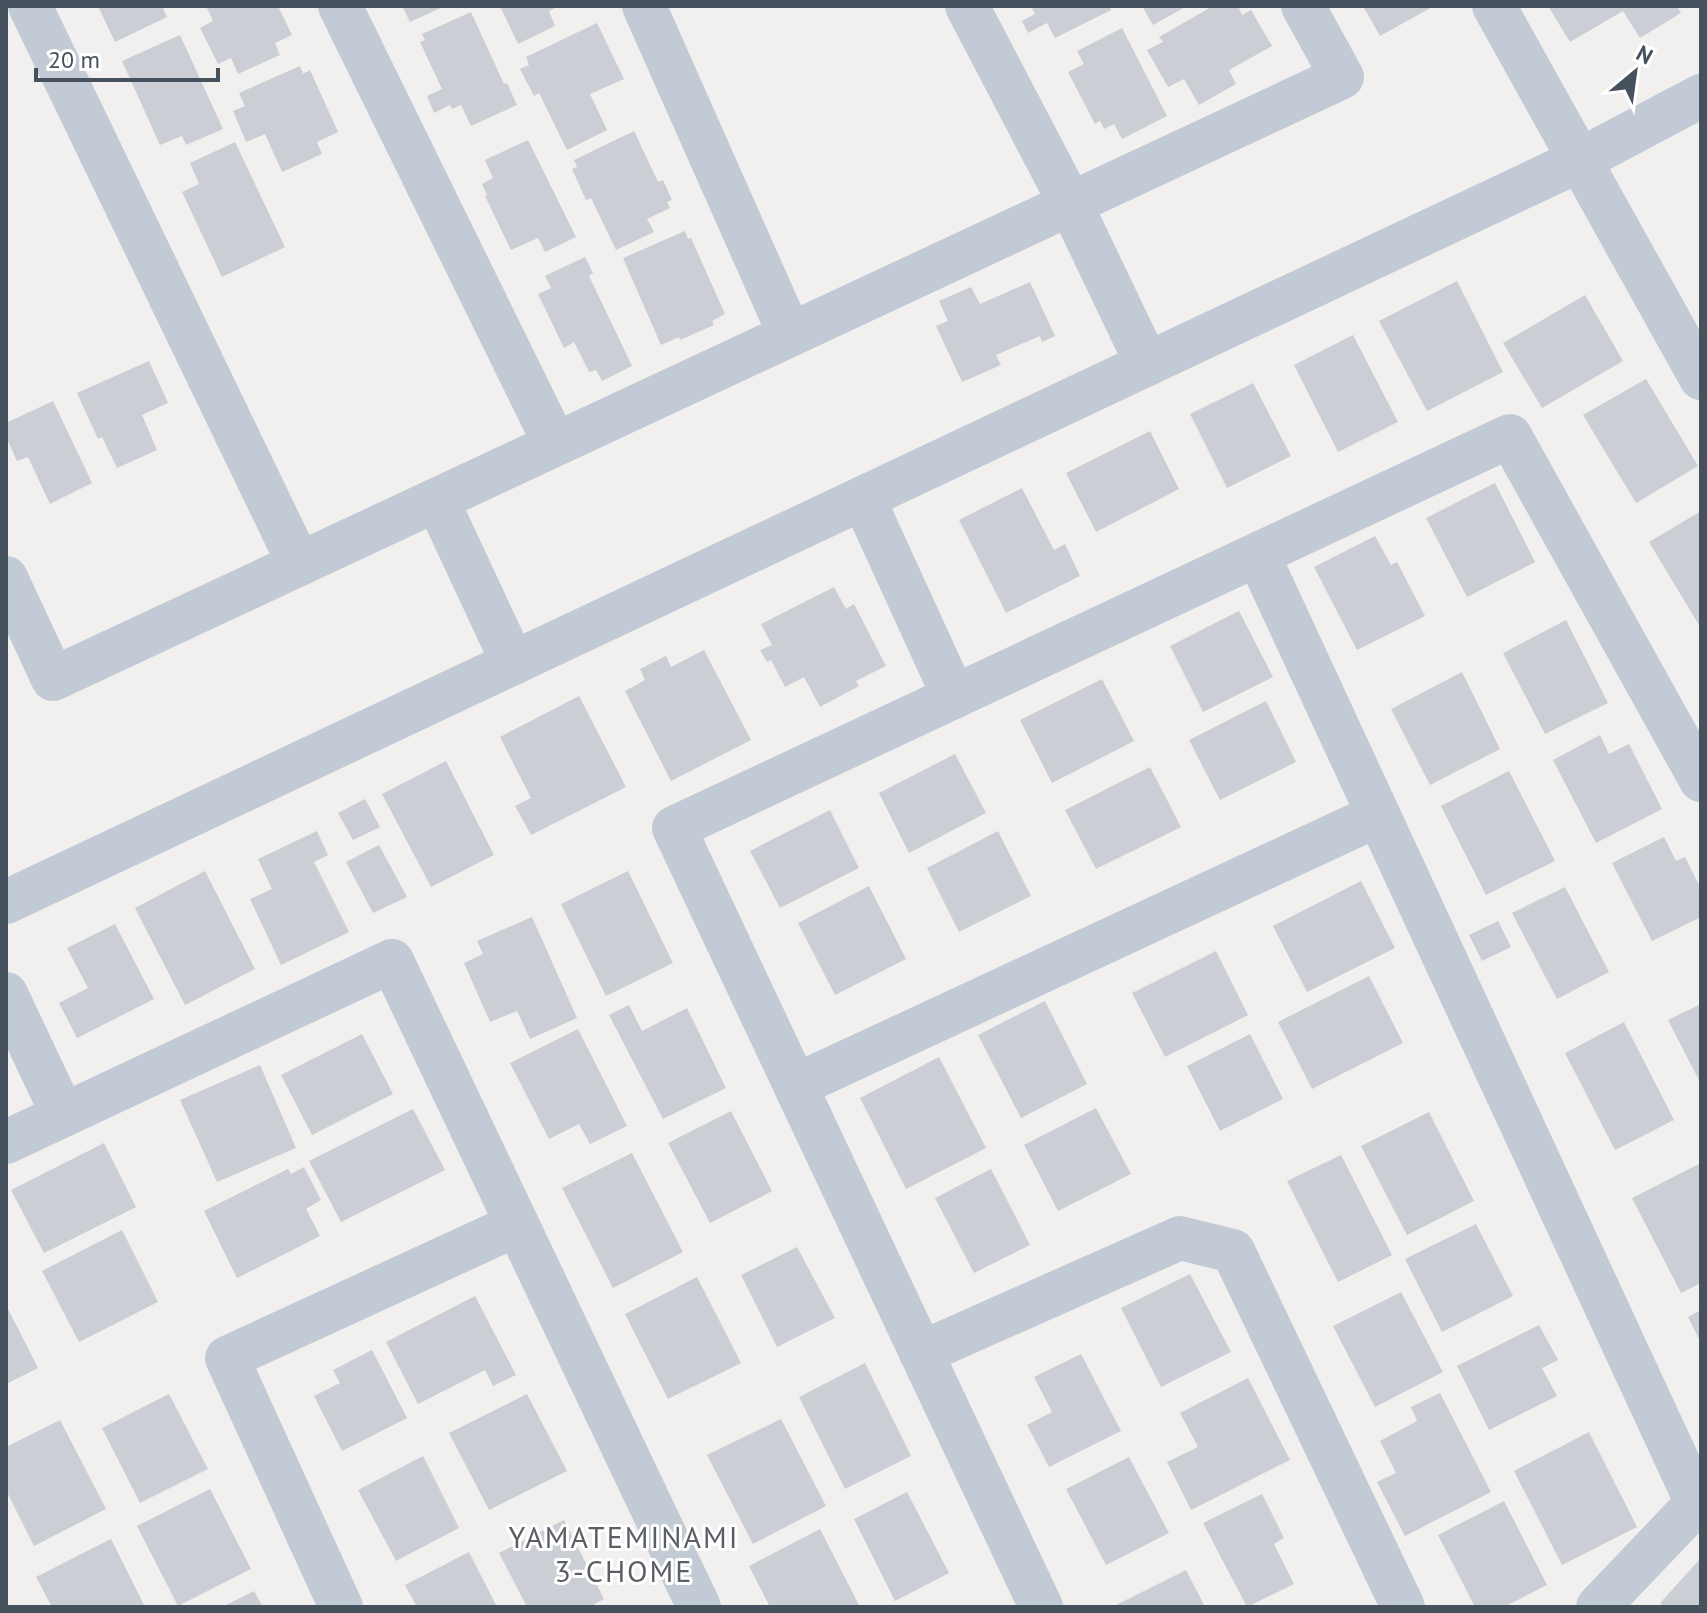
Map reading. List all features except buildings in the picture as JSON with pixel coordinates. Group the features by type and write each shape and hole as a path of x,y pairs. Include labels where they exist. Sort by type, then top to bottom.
{"street":[{"path":"30,6 299,564"},
{"path":"340,6 555,444"},
{"path":"644,6 790,335"},
{"path":"967,6 1070,203 1147,364"},
{"path":"6,578 53,679 1342,77 1303,6"},
{"path":"1494,6 1701,378"},
{"path":"6,902 1580,160 1701,96"},
{"path":"1041,1607 674,828 1510,436 1701,780"},
{"path":"863,498 954,697"},
{"path":"437,500 513,663"},
{"path":"1258,555 1697,1503 1598,1607"},
{"path":"797,1085 1378,815"},
{"path":"6,1142 392,961 699,1607"},
{"path":"6,994 63,1115"},
{"path":"341,1607 227,1358 516,1225"},
{"path":"921,1353 1180,1238 1233,1251 1403,1607"}],"district":[{"name":"YAMATEMINAMI 3-CHOME","path":"624,1555"}]}
